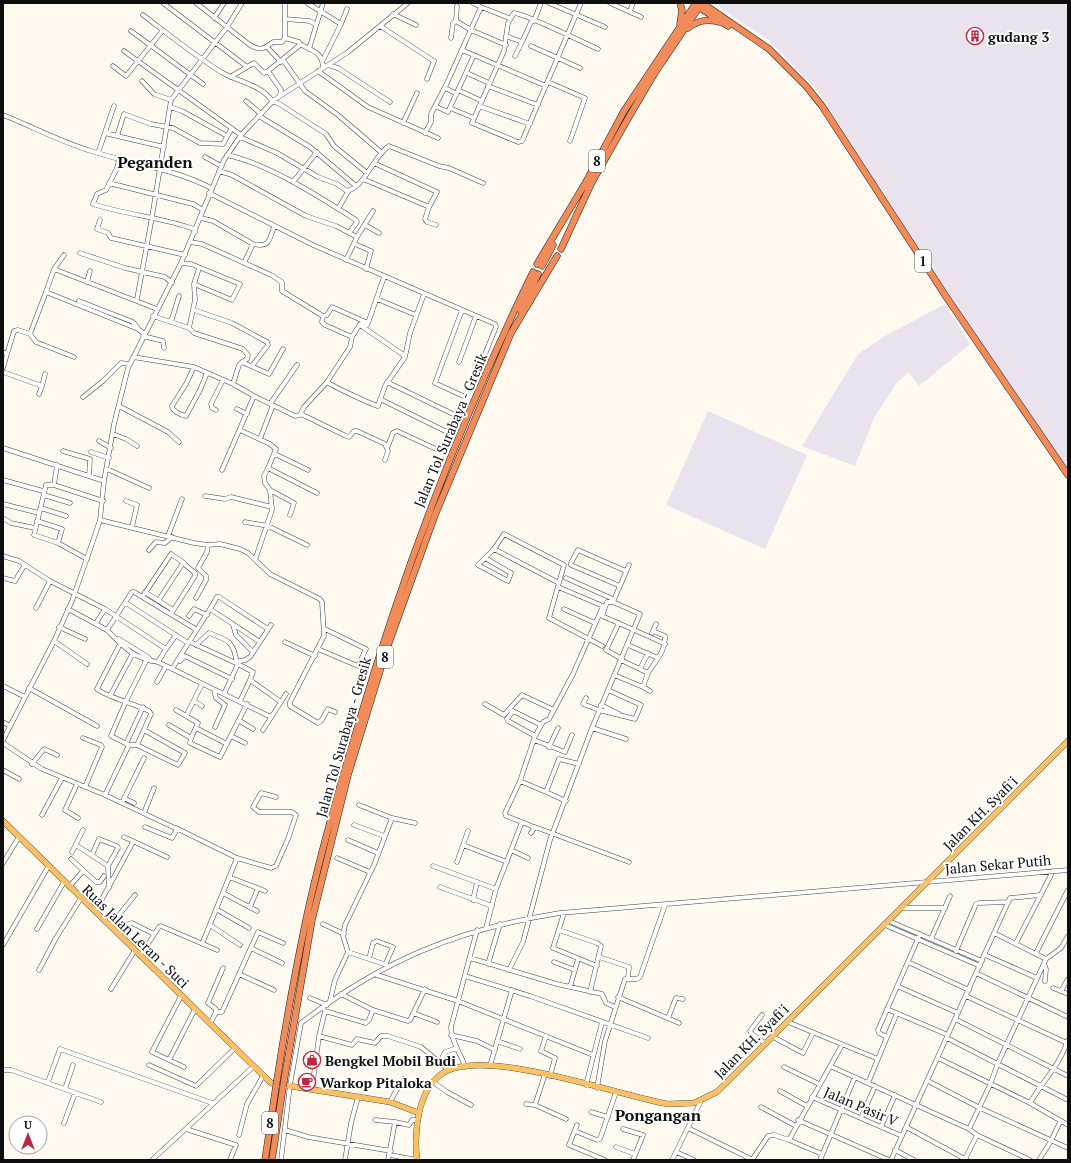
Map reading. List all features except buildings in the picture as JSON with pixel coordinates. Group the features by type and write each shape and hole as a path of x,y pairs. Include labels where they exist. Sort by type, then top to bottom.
{"highway":[{"path":"680,3 682,30 700,21 714,21 725,24"},
{"name":"8","path":"682,30 658,59 624,111 540,265 591,184 633,109 682,30 698,4"},
{"name":"1","path":"698,4 725,24 772,53"},
{"name":"1","path":"698,4 772,53 806,86 822,106 947,298 1068,475"},
{"name":"8","path":"561,249 591,184"},
{"name":"Jalan Tol Surabaya - Gresik","path":"511,333 557,256"},
{"name":"Jalan Tol Surabaya - Gresik","path":"265,1160 274,1083 319,865 332,812 382,646 429,512 479,390 535,273 422,548 387,648 348,775 312,920 283,1084 272,1160"}],"main road":[{"name":"Jalan KH. Syafi'i","path":"417,1160 417,1120 419,1113 433,1082 440,1075 449,1070 465,1067 510,1067 668,1104 701,1101 717,1092 901,908 930,881 1068,741"},
{"name":"Ruas Jalan Leran - Suci","path":"3,821 48,867 263,1076 274,1083"},
{"path":"274,1083 390,1102 419,1113"}],"street":[{"path":"163,3 215,44 246,66"},
{"path":"196,3 257,49 267,47 273,42 282,42 285,38 285,3"},
{"path":"214,18 224,3"},
{"path":"137,299 156,195 171,100 215,44 242,3"},
{"path":"307,3 341,24"},
{"path":"309,49 323,3"},
{"path":"3,740 54,641 87,559 100,520 104,481 110,448 119,406 133,356 157,308 172,283 201,218 211,188 227,155 241,136 280,95 348,52 408,3"},
{"path":"474,3 510,18"},
{"path":"515,56 541,3"},
{"path":"549,3 605,27"},
{"path":"581,3 568,36 523,139 520,142 472,123 506,45 506,36 510,18 516,13 533,20 568,36 598,49"},
{"path":"610,3 630,11 640,17"},
{"path":"630,11 633,3"},
{"path":"450,38 453,23 456,21 457,6"},
{"path":"426,133 435,106 445,88 481,7"},
{"path":"323,68 323,60 347,9"},
{"path":"393,14 416,25"},
{"path":"143,15 230,77 268,94 272,102"},
{"path":"285,19 310,21 316,25"},
{"path":"456,21 470,30 506,45"},
{"path":"380,26 434,61 427,79"},
{"path":"113,66 126,76 139,62 163,30"},
{"path":"131,31 203,84"},
{"path":"506,36 522,42"},
{"path":"285,38 299,42 300,44 318,53 323,60"},
{"path":"230,77 236,75 246,66 249,67 253,63 264,73 282,61 300,44"},
{"path":"531,46 580,68"},
{"path":"267,47 282,61 298,84 305,91 338,115 382,153"},
{"path":"462,50 497,66 585,98 570,141"},
{"path":"124,51 241,136 277,153 321,179 349,190"},
{"path":"435,106 447,112 467,73 474,55"},
{"path":"328,64 338,68 390,102"},
{"path":"268,71 281,90 280,95"},
{"path":"318,71 368,107 438,138"},
{"path":"467,73 538,105"},
{"path":"142,81 154,94 171,100"},
{"path":"445,88 482,101"},
{"path":"403,122 417,93"},
{"path":"246,102 260,115 316,152 356,186"},
{"path":"272,102 278,103 326,134 334,146 367,173"},
{"path":"98,153 114,106"},
{"path":"479,106 530,124"},
{"path":"170,107 182,111 228,136"},
{"path":"450,108 474,118"},
{"path":"3,114 98,153 160,169 198,181 211,188"},
{"path":"117,136 125,114 151,124 174,128 200,143 223,144 232,128"},
{"path":"105,133 164,146"},
{"path":"338,209 349,190 363,179 374,163 389,146 439,166 449,168 483,184"},
{"path":"293,182 316,152"},
{"path":"227,155 241,158 293,182 357,221 349,233"},
{"path":"205,157 221,166"},
{"path":"119,159 117,168 106,190 97,194 93,204 179,224 194,229 195,232"},
{"path":"374,163 436,192 425,219 427,222 436,226"},
{"path":"219,171 232,175 306,216 314,217 357,237"},
{"path":"363,179 429,207"},
{"path":"109,183 193,204 204,210"},
{"path":"210,193 274,227 496,326 479,369"},
{"path":"346,260 355,244 357,237 373,211"},
{"path":"201,218 213,221 253,244 260,245 267,244 274,227"},
{"path":"100,220 97,228 108,233 111,238 184,255"},
{"path":"365,225 379,233"},
{"path":"190,242 202,244 279,279 282,283 282,291 323,316"},
{"path":"244,263 253,244"},
{"path":"355,244 371,251 366,269"},
{"path":"80,252 96,260 142,272 165,276 172,283"},
{"path":"30,334 54,269 64,255"},
{"path":"181,262 240,284 232,300 194,284"},
{"path":"189,328 194,310 194,284 199,268"},
{"path":"54,269 137,299 157,308"},
{"path":"87,282 90,271"},
{"path":"368,324 384,276"},
{"path":"46,292 118,318"},
{"path":"327,382 339,390 346,391 376,406 387,382 405,356 408,338 424,294"},
{"path":"171,322 179,296"},
{"path":"377,299 416,315"},
{"path":"78,300 136,326 143,335 163,341 164,348"},
{"path":"323,316 327,315 333,307 368,324"},
{"path":"194,310 232,323 267,342 268,345 252,366"},
{"path":"462,310 435,383 463,396"},
{"path":"153,316 189,328 194,333 243,349 248,355 247,359 239,365 233,384"},
{"path":"323,316 322,322 325,325 352,337"},
{"path":"459,362 476,316"},
{"path":"360,324 368,324"},
{"path":"360,324 405,356"},
{"path":"301,414 304,407 327,382 350,346 352,337 360,324"},
{"path":"3,368 5,353 14,331 18,330 30,334 36,342 74,357"},
{"path":"242,362 270,374 283,349"},
{"path":"133,356 194,367 233,384 295,416 301,414 349,437 357,431 388,446"},
{"path":"82,397 103,381 116,366 121,363 130,364"},
{"path":"260,439 272,405 297,366"},
{"path":"194,367 186,384 172,406 174,410 184,416 193,405 207,373"},
{"path":"3,372 42,386"},
{"path":"39,394 45,374"},
{"path":"216,410 212,408 211,404 223,380"},
{"path":"387,382 455,415"},
{"path":"222,470 254,396"},
{"path":"380,399 447,432"},
{"path":"119,406 168,432 179,442"},
{"path":"237,409 247,414"},
{"path":"240,430 260,439 276,449 264,476 270,490 272,507 268,526 255,560"},
{"path":"385,460 393,433 397,431 436,450"},
{"path":"113,434 126,439 137,446"},
{"path":"98,441 110,448"},
{"path":"3,448 104,481"},
{"path":"63,450 90,460 89,476"},
{"path":"91,452 109,458"},
{"path":"275,454 308,470"},
{"path":"54,485 57,466"},
{"path":"268,468 317,493"},
{"path":"107,469 148,488"},
{"path":"3,480 70,503"},
{"path":"87,559 58,543 34,536 46,485 54,485 103,501"},
{"path":"270,490 294,503 290,514"},
{"path":"205,496 225,499 231,497 272,507"},
{"path":"149,550 156,542 165,543 170,536 182,499"},
{"path":"126,500 137,505 132,527"},
{"path":"3,504 39,513"},
{"path":"41,508 66,516"},
{"path":"3,518 8,522 35,528"},
{"path":"100,520 170,536 194,544 220,544 240,549 255,560 262,569 273,576 320,599 325,629 324,636 290,702 290,706 318,723 321,721 328,709 335,712"},
{"path":"37,521 62,529 58,543"},
{"path":"244,522 268,526 307,545"},
{"path":"484,558 511,573 508,581 478,565 484,558 494,549 504,534 564,565 549,618 602,646"},
{"path":"196,598 206,580 206,576 198,568 207,552 208,545"},
{"path":"494,549 559,585 602,606 573,674 549,719 541,725 535,738 520,782 505,813 506,816 629,862"},
{"path":"620,586 571,565 570,563 578,550 626,571"},
{"path":"144,594 171,554 184,563 196,575 172,612"},
{"path":"3,556 19,562 105,609 166,649"},
{"path":"158,601 184,563"},
{"path":"614,601 629,565"},
{"path":"3,578 15,581 24,566"},
{"path":"509,970 523,942 553,834 592,728 640,615 566,578"},
{"path":"36,608 50,580"},
{"path":"107,630 133,592 144,594 158,601 197,630"},
{"path":"144,594 172,612"},
{"path":"173,669 219,597 269,627 247,660 237,663"},
{"path":"614,601 608,601 602,616 665,644"},
{"path":"126,603 176,636 237,663 253,672 240,701"},
{"path":"68,609 107,630 120,644 148,661 158,662 271,717"},
{"path":"96,623 105,609"},
{"path":"189,616 194,609 207,615"},
{"path":"210,609 260,642"},
{"path":"564,609 595,623"},
{"path":"619,623 606,650 648,673"},
{"path":"650,637 656,624"},
{"path":"233,625 236,635 253,652"},
{"path":"59,627 85,639"},
{"path":"318,649 358,666 366,649 325,629"},
{"path":"643,687 648,673 663,652 665,644 665,636 653,631"},
{"path":"196,645 207,633 210,633 231,644 235,650 237,663 232,679 224,694"},
{"path":"158,662 176,636"},
{"path":"116,639 119,639 148,657 148,661 126,701 111,737 127,745 136,747 137,745 178,765 185,753 144,730"},
{"path":"54,641 88,664"},
{"path":"285,642 315,656"},
{"path":"120,644 96,688 97,690 110,696 143,707 151,712 137,745"},
{"path":"628,645 658,658"},
{"path":"110,696 133,653"},
{"path":"640,668 648,653"},
{"path":"173,669 184,656 232,679"},
{"path":"157,682 166,666"},
{"path":"614,675 650,691"},
{"path":"250,680 281,702"},
{"path":"186,716 202,684"},
{"path":"3,686 25,697"},
{"path":"29,688 97,726"},
{"path":"214,690 216,698 225,705 215,727"},
{"path":"586,698 584,704 634,720 641,705 608,690"},
{"path":"263,730 286,694"},
{"path":"485,704 504,715 522,695 554,710"},
{"path":"194,701 202,706"},
{"path":"176,710 198,723 190,743 219,757 240,721 247,704"},
{"path":"601,705 622,716"},
{"path":"105,795 143,707"},
{"path":"541,725 513,711 507,719 549,747 565,752 572,735"},
{"path":"240,721 253,729"},
{"path":"3,722 10,726"},
{"path":"169,725 191,738"},
{"path":"196,728 227,744"},
{"path":"549,747 558,728"},
{"path":"592,728 626,739"},
{"path":"231,736 245,743"},
{"path":"83,738 101,745 102,747 85,787"},
{"path":"3,743 32,764 62,778 105,795 237,858 275,868 288,839 296,815 292,812 259,812 253,806 261,793 276,797"},
{"path":"32,764 44,749 58,755"},
{"path":"122,803 144,758"},
{"path":"546,792 559,758 579,764"},
{"path":"3,770 19,779"},
{"path":"42,815 62,778"},
{"path":"520,782 566,800"},
{"path":"76,784 64,810 78,818"},
{"path":"144,814 154,788"},
{"path":"124,798 134,803"},
{"path":"359,805 392,818 415,823"},
{"path":"312,1089 319,1036 326,1006 335,980 348,952 344,942 344,934 350,912 370,872 392,818"},
{"path":"486,928 496,889 522,822"},
{"path":"354,825 384,836"},
{"path":"145,827 172,838 176,828"},
{"path":"531,833 534,827"},
{"path":"72,852 83,830"},
{"path":"457,862 468,831"},
{"path":"3,864 19,837"},
{"path":"124,837 166,858"},
{"path":"92,854 99,839 117,846 118,848 108,866 109,889"},
{"path":"348,840 378,853"},
{"path":"95,912 114,880 133,842"},
{"path":"76,845 92,854 108,866"},
{"path":"463,845 507,862"},
{"path":"511,850 528,858"},
{"path":"202,944 237,858"},
{"path":"337,858 370,872"},
{"path":"70,859 96,882 100,882 104,876"},
{"path":"433,866 496,889"},
{"path":"3,945 48,867"},
{"name":"Jalan Sekar Putih","path":"281,1160 290,1085 302,1023 341,994 387,965 428,947 477,930 500,924 564,913 1068,870"},
{"path":"69,887 83,871"},
{"path":"1016,943 1053,871"},
{"path":"109,877 114,880"},
{"path":"229,877 265,891"},
{"path":"37,929 64,882"},
{"path":"473,900 477,882"},
{"path":"440,887 492,906"},
{"path":"250,907 258,888"},
{"path":"1036,953 1068,890"},
{"path":"223,893 257,911"},
{"path":"110,926 135,895"},
{"path":"798,1120 890,1160 917,1105 1008,902 1012,897 1040,895"},
{"path":"930,939 950,896"},
{"path":"38,970 81,898"},
{"path":"954,955 976,904 1008,902"},
{"path":"628,978 637,979 640,977 665,905"},
{"path":"901,908 945,908"},
{"path":"216,909 249,928"},
{"path":"564,913 553,948 596,966"},
{"path":"118,934 126,925 132,922 154,934"},
{"path":"887,923 920,934 982,961"},
{"path":"887,923 918,939 980,966"},
{"path":"323,924 344,934"},
{"path":"488,964 500,924"},
{"path":"210,925 240,945"},
{"path":"140,956 159,927 163,926 217,950"},
{"path":"465,1067 462,1054 457,1048 451,1035 451,1027 477,930"},
{"path":"559,930 597,943 601,949 590,992"},
{"path":"216,1012 222,1012 259,932 283,943"},
{"path":"994,933 1046,959"},
{"path":"887,1037 878,1032 920,934"},
{"path":"969,1129 980,1108 998,1063 1046,959 1061,948 1068,936"},
{"path":"348,952 387,965 393,948 377,941 373,943 369,958"},
{"path":"251,948 282,963"},
{"path":"111,989 135,950"},
{"path":"985,955 1037,978"},
{"path":"598,1088 609,1024 625,979 628,978 629,967 599,957"},
{"path":"470,958 570,987 602,994 606,1003 615,1007"},
{"path":"570,987 578,959"},
{"path":"554,962 575,970"},
{"path":"908,962 969,990"},
{"path":"1044,964 1046,971 1045,981"},
{"path":"216,1012 216,1009 208,1003 223,968"},
{"path":"976,973 1068,1017"},
{"path":"239,974 274,990"},
{"path":"374,974 425,989 458,1001 594,1055"},
{"path":"465,976 512,990 648,1038"},
{"path":"1061,991 1068,979"},
{"path":"897,986 958,1012"},
{"path":"1053,988 1068,994"},
{"path":"341,994 373,1010 408,1021 410,1020 425,989"},
{"path":"490,1066 512,990"},
{"path":"181,996 152,1052 184,1067"},
{"path":"966,996 1018,1021 1068,1042 1067,1050 1055,1069 1040,1085 1030,1104"},
{"path":"618,997 679,1023"},
{"path":"310,998 366,1023 369,1020 373,1010"},
{"path":"668,1018 676,998 683,999"},
{"path":"169,1060 195,1009"},
{"path":"887,1009 948,1036 1068,1100"},
{"path":"210,1024 216,1012"},
{"path":"413,1013 437,1022"},
{"path":"868,1083 897,1013"},
{"path":"762,1015 750,1030 752,1034 766,1044"},
{"path":"956,1019 1068,1076"},
{"path":"586,1085 602,1022"},
{"path":"788,1022 842,1046 878,1059"},
{"path":"773,1037 803,1053 813,1033"},
{"path":"451,1035 478,1041 495,1050"},
{"path":"319,1036 352,1045 357,1039 374,1044 381,1036 388,1036 421,1047 449,1070"},
{"path":"535,1105 555,1058 541,1051 546,1036"},
{"path":"497,1041 520,1049"},
{"path":"789,1140 798,1120 842,1046"},
{"path":"149,1065 196,1086 235,1048"},
{"path":"440,1062 446,1050 457,1048"},
{"path":"48,1082 60,1049 212,1103"},
{"path":"938,1058 1030,1104 1060,1122 1068,1125"},
{"path":"65,1089 74,1065"},
{"path":"152,1160 212,1103 254,1066"},
{"path":"830,1066 969,1129 977,1135 1030,1160"},
{"path":"784,1067 819,1084"},
{"path":"3,1070 11,1070 48,1082 101,1102"},
{"path":"239,1135 247,1104 263,1076"},
{"path":"821,1157 855,1077"},
{"path":"390,1102 404,1079"},
{"path":"928,1080 980,1108 1068,1148"},
{"path":"433,1082 447,1092 471,1105"},
{"path":"861,1118 875,1086"},
{"path":"575,1130 599,1140 616,1092"},
{"path":"780,1092 807,1106"},
{"path":"64,1123 75,1093"},
{"path":"881,1127 895,1095"},
{"path":"345,1160 347,1143 358,1097"},
{"name":"Jalan Pasir V","path":"812,1097 902,1136"},
{"path":"672,1160 701,1101"},
{"path":"526,1104 535,1105 566,1119"},
{"path":"761,1107 796,1126"},
{"path":"591,1112 608,1117"},
{"path":"375,1120 409,1125 412,1120 417,1120"},
{"path":"388,1160 395,1122"},
{"path":"1039,1160 1051,1141 1060,1122"},
{"path":"577,1125 569,1143 570,1146 605,1160"},
{"path":"906,1127 966,1160 977,1135"},
{"path":"688,1128 752,1160 768,1136 774,1135 789,1140 826,1160"},
{"path":"186,1129 236,1145 230,1160"},
{"path":"623,1129 643,1135 633,1160"},
{"path":"285,1130 308,1137 347,1143 417,1160"},
{"path":"616,1148 636,1154"},
{"path":"895,1150 914,1160"},
{"path":"676,1152 694,1160"}],"shaded area":[{"path":"713,3 1068,3 1068,472 1042,437 817,90 769,40"},
{"path":"945,304 970,344 919,386 908,372 896,384 874,418 855,466 802,446 858,354 887,335"},
{"path":"708,411 807,455 765,549 666,505"}],"place":[{"name":"gudang 3","path":"975,36"},
{"name":"Bengkel Mobil Budi","path":"312,1060"},
{"name":"Warkop Pitaloka","path":"307,1082"}],"district":[{"name":"Peganden","path":"155,162"},
{"name":"Pongangan","path":"658,1115"}]}
